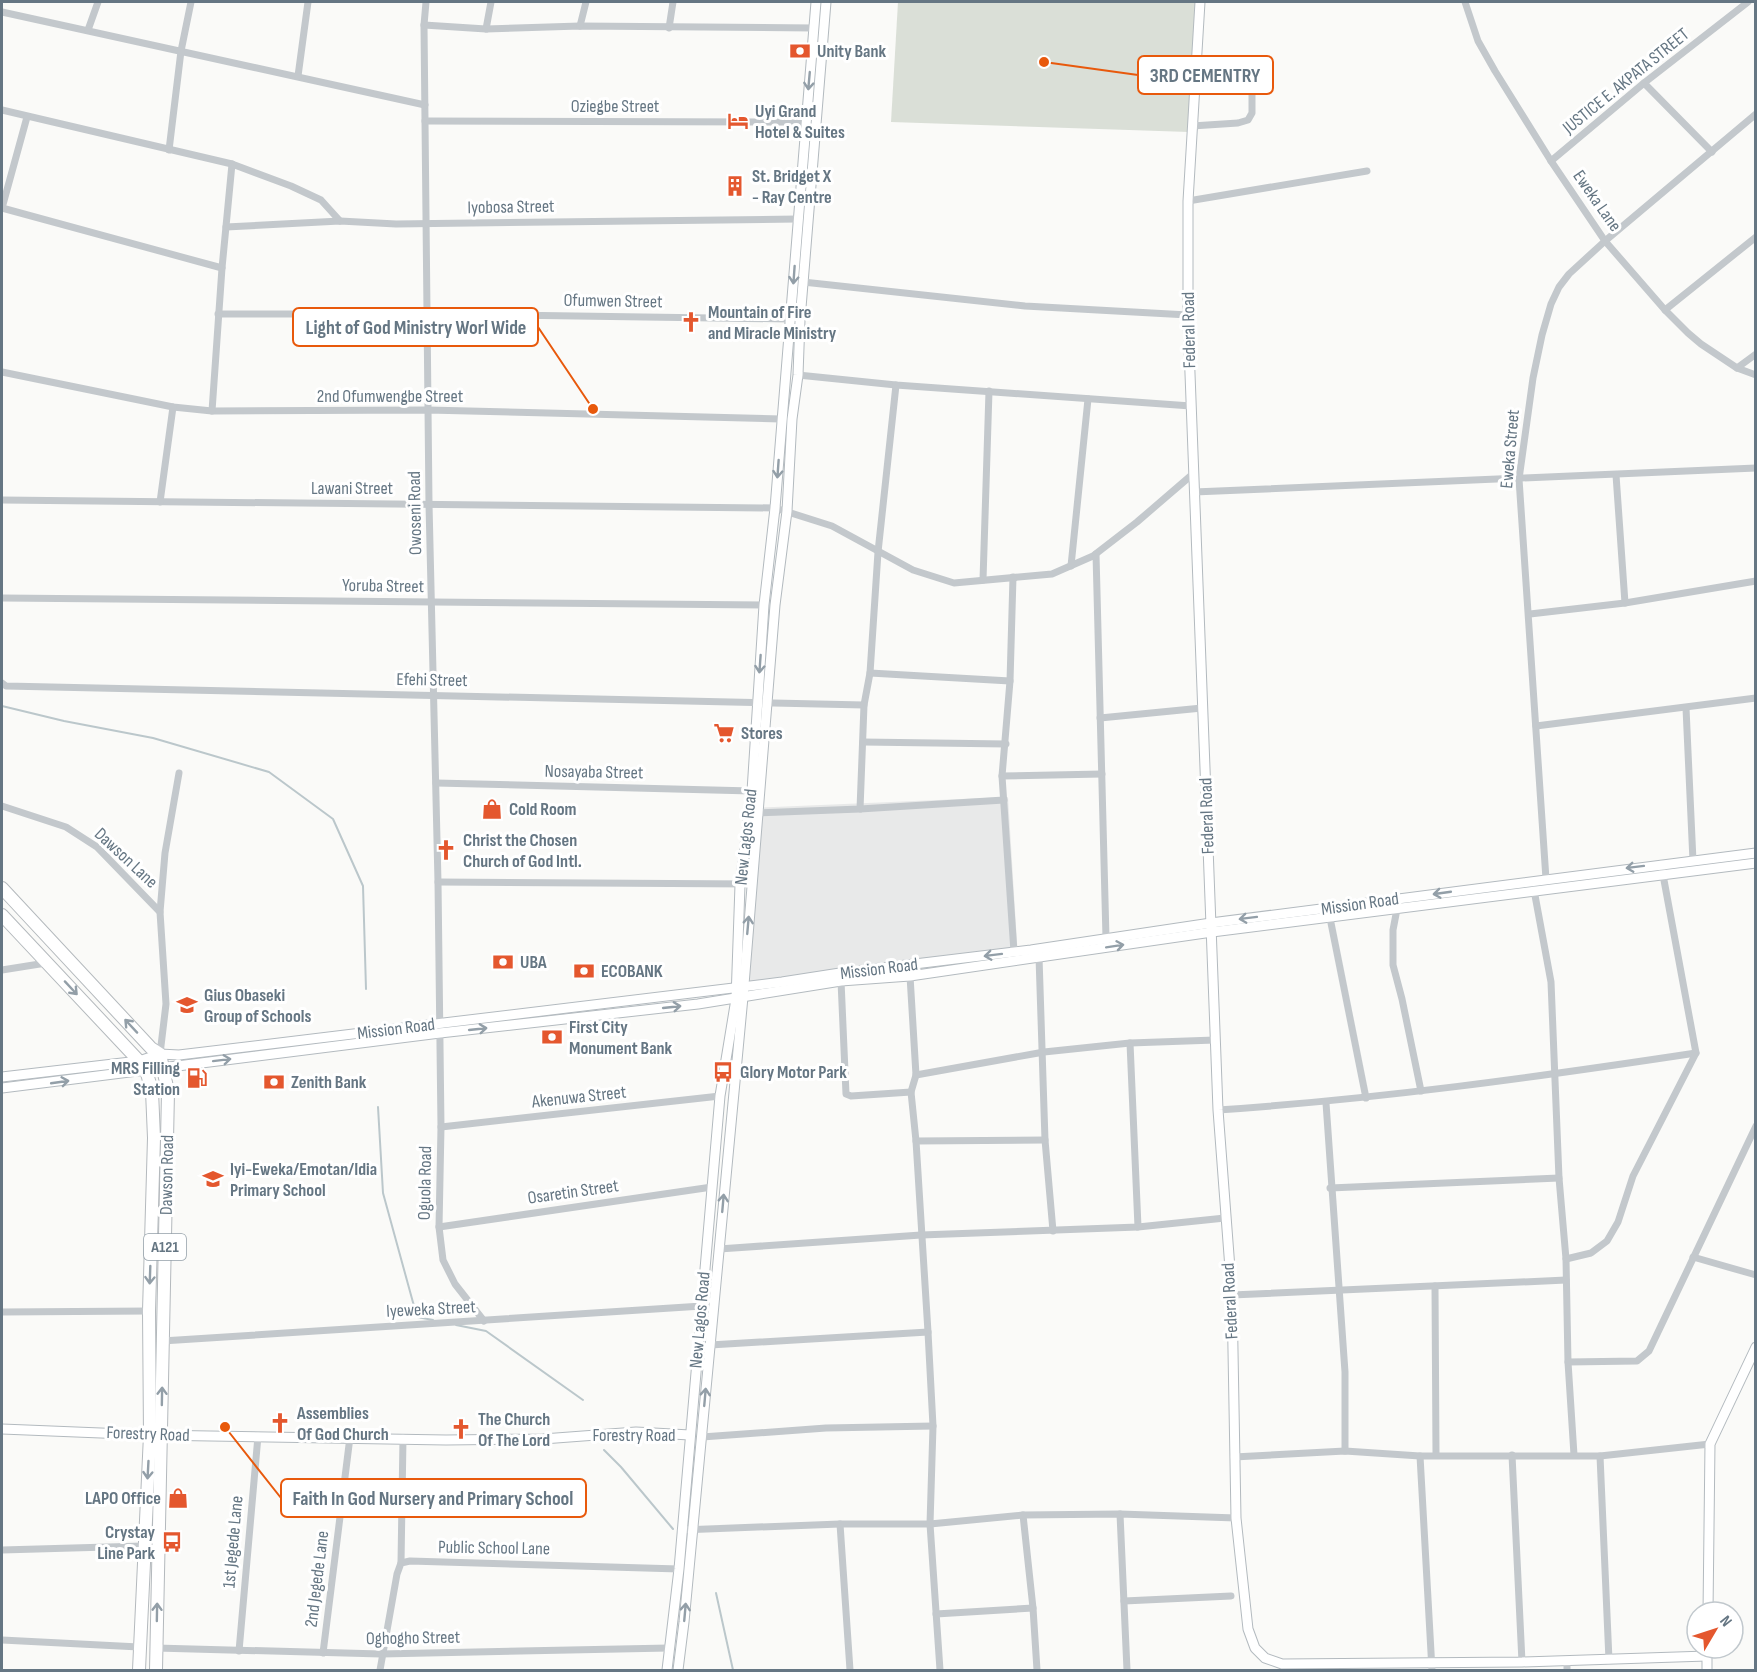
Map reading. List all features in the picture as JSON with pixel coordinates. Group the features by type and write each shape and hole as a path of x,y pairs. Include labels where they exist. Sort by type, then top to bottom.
{"highway":[{"path":"2,888 151,1048 160,1054"},
{"path":"2,915 143,1065"},
{"name":"Dawson Road","path":"139,1671 143,1546 156,1435 162,1341 168,1092 160,1054"},
{"name":"Dawson Road","path":"143,1065 152,1091 154,1138 149,1311 156,1435 156,1671"}],"street":[{"path":"87,30 98,2"},
{"path":"169,150 181,51 190,2"},
{"path":"298,76 308,2"},
{"name":"Owoseni Road","path":"426,2 424,25 429,504 439,1028"},
{"path":"486,29 491,2"},
{"path":"580,26 586,2"},
{"path":"669,28 673,2"},
{"name":"New Lagos Road","path":"740,987 759,813 764,605 775,508 816,2"},
{"name":"New Lagos Road","path":"678,1671 702,1437 740,998 740,885 787,511 792,419 798,375 803,282 826,2"},
{"name":"Federal Road","path":"1200,2 1188,201 1188,315 1218,1110 1232,1294 1236,1518 1248,1629 1255,1648 1265,1658 1282,1664 1353,1667"},
{"name":"Eweka Lane","path":"1465,2 1478,41 1551,162 1605,241 1665,310 1701,344 1737,368 1755,375"},
{"name":"JUSTICE E. AKPATA STREET","path":"1551,162 1644,83 1748,2"},
{"path":"2,12 425,105"},
{"path":"424,25 486,29 580,26 814,28"},
{"path":"1192,126 1238,123 1248,120 1252,114 1252,81"},
{"path":"1644,83 1712,152"},
{"path":"2,110 232,164 321,200 340,221"},
{"name":"Eweka Street","path":"1546,879 1532,696 1530,615 1519,479 1533,378 1551,304 1559,287 1569,274 1755,114"},
{"path":"27,117 2,208 222,268"},
{"name":"Oziegbe Street","path":"425,121 805,122"},
{"path":"212,411 218,314 232,164"},
{"path":"1188,201 1367,171"},
{"name":"Iyobosa Street","path":"226,228 340,221 396,224 797,219"},
{"path":"1665,310 1755,237"},
{"path":"803,282 1025,306 1188,315"},
{"name":"Ofumwen Street","path":"218,314 427,314 790,319"},
{"path":"1737,368 1755,354"},
{"name":"2nd Ofumwengbe Street","path":"2,372 173,407 212,411 428,410 781,419"},
{"path":"798,375 896,385 1191,406"},
{"path":"860,809 864,705 870,673 878,552 896,385"},
{"path":"983,580 989,391"},
{"path":"1071,566 1088,399"},
{"path":"160,502 173,407"},
{"path":"1194,492 1755,468"},
{"name":"Lawani Street","path":"2,500 775,508 832,526 913,570 954,583 1052,574 1071,566 1096,554 1194,473"},
{"path":"1616,475 1625,603"},
{"path":"1096,554 1106,939"},
{"path":"1013,577 1010,681 1002,776 1014,952"},
{"path":"1530,615 1625,603 1755,581"},
{"name":"Yoruba Street","path":"2,598 764,605"},
{"path":"870,673 1010,681"},
{"name":"Efehi Street","path":"2,683 6,686 864,705"},
{"path":"1536,726 1755,698"},
{"path":"1100,718 1202,708"},
{"path":"1686,708 1693,861"},
{"path":"863,742 1006,744"},
{"name":"Dawson Lane","path":"160,1054 166,1004 160,912 165,853 179,773"},
{"path":"1002,776 1102,774"},
{"name":"Nosayaba Street","path":"436,783 752,791"},
{"path":"749,812 860,809 1004,800"},
{"name":"Dawson Lane","path":"2,806 66,827 97,847 160,912"},
{"name":"Mission Road","path":"2,1077 143,1065 164,1068 439,1028 1106,939 1211,927 1330,918 1397,909 1534,890 1662,869 1693,861 1755,853"},
{"name":"Mission Road","path":"2,1088 143,1065 160,1054 179,1055 740,998 842,981 910,976 1039,957 1328,909 1546,879 1755,863"},
{"path":"1566,1259 1591,1253 1607,1241 1618,1222 1633,1176 1696,1053 1662,869"},
{"path":"438,882 752,884"},
{"path":"1534,890 1551,982 1574,1455"},
{"path":"1397,909 1393,930 1393,965 1405,1011 1420,1091"},
{"path":"1330,918 1366,1098"},
{"path":"1039,957 1044,1052 1045,1140 1053,1231"},
{"path":"2,970 47,962"},
{"path":"910,976 916,1075 910,1092 916,1141 933,1426 930,1524 940,1671"},
{"path":"842,981 846,1094 851,1096 910,1092"},
{"name":"New Lagos Road","path":"667,1671 679,1569 720,1096 740,998"},
{"name":"Oguola Road","path":"439,1028 441,1127 439,1227 443,1260 456,1284 484,1321"},
{"path":"916,1075 1044,1052 1130,1043 1215,1040"},
{"path":"1130,1043 1138,1227"},
{"path":"1218,1110 1326,1103 1555,1074 1696,1053"},
{"name":"Akenuwa Street","path":"441,1127 720,1096"},
{"path":"1326,1103 1330,1188 1345,1372 1345,1451"},
{"path":"1568,1362 1637,1361 1649,1351 1755,1126"},
{"path":"916,1141 1045,1140"},
{"path":"1330,1188 1559,1178"},
{"name":"Osaretin Street","path":"439,1227 712,1187"},
{"path":"719,1249 921,1235 1138,1227 1225,1218"},
{"path":"1694,1257 1755,1275"},
{"path":"1232,1294 1566,1280"},
{"path":"1435,1286 1436,1455"},
{"name":"Iyeweka Street","path":"162,1341 702,1306"},
{"path":"2,1312 149,1311"},
{"path":"710,1345 928,1332"},
{"path":"1708,1600 1710,1444 1755,1347"},
{"path":"702,1437 826,1428 933,1426"},
{"name":"Forestry Road","path":"2,1429 156,1435 403,1438 543,1439 636,1432 690,1435"},
{"name":"1st Jegede Lane","path":"239,1651 258,1436"},
{"name":"2nd Jegede Lane","path":"323,1653 350,1437"},
{"path":"380,1671 381,1653 401,1563 403,1438"},
{"path":"1234,1457 1345,1451 1420,1455 1600,1456 1710,1444"},
{"path":"1420,1455 1432,1666"},
{"path":"1512,1455 1522,1662"},
{"path":"1600,1456 1609,1660"},
{"path":"681,1530 840,1524 930,1524 1023,1515 1120,1514 1236,1518"},
{"path":"1120,1514 1127,1671"},
{"path":"1023,1515 1037,1671"},
{"path":"840,1524 850,1671"},
{"path":"2,1550 143,1546"},
{"name":"Public School Lane","path":"401,1563 410,1561 679,1569"},
{"path":"1124,1601 1231,1596"},
{"path":"936,1614 1033,1608"},
{"path":"2,1640 139,1647"},
{"name":"Oghogho Street","path":"156,1648 323,1653 669,1648"},
{"path":"1353,1667 1522,1662 1567,1666 1685,1654"}],"shaded area":[{"path":"898,2 1197,2 1189,132 891,122"},
{"path":"1008,797 1018,958 740,992 753,808"}],"waterway":[{"path":"2,706 64,721 153,738 269,772 333,819 363,886 366,989"},
{"path":"378,1107 383,1193 417,1317 433,1320"},
{"path":"456,1325 486,1331 583,1400"},
{"path":"604,1450 673,1529"},
{"path":"716,1593 733,1670"}],"place":[{"name":"Unity Bank","path":"800,51"},
{"name":"3RD CEMENTRY","path":"1044,62"},
{"name":"Uyi Grand Hotel & Suites","path":"738,121"},
{"name":"St. Bridget X - Ray Centre","path":"735,186"},
{"name":"Mountain of Fire and Miracle Ministry","path":"691,322"},
{"name":"Light of God Ministry Worl Wide","path":"593,409"},
{"name":"Stores","path":"724,733"},
{"name":"Cold Room","path":"492,809"},
{"name":"Christ the Chosen Church of God Intl.","path":"446,850"},
{"name":"UBA","path":"503,962"},
{"name":"ECOBANK","path":"584,971"},
{"name":"Gius Obaseki Group of Schools","path":"187,1005"},
{"name":"First City Monument Bank","path":"552,1037"},
{"name":"Glory Motor Park","path":"723,1072"},
{"name":"MRS Filling Station","path":"197,1078"},
{"name":"Zenith Bank","path":"274,1082"},
{"name":"Iyi-Eweka/Emotan/Idia Primary School","path":"213,1179"},
{"name":"Assemblies Of God Church","path":"280,1423"},
{"name":"Faith In God Nursery and Primary School","path":"225,1427"},
{"name":"The Church Of The Lord","path":"461,1429"},
{"name":"LAPO Office","path":"178,1498"},
{"name":"Crystay Line Park","path":"172,1542"}]}
